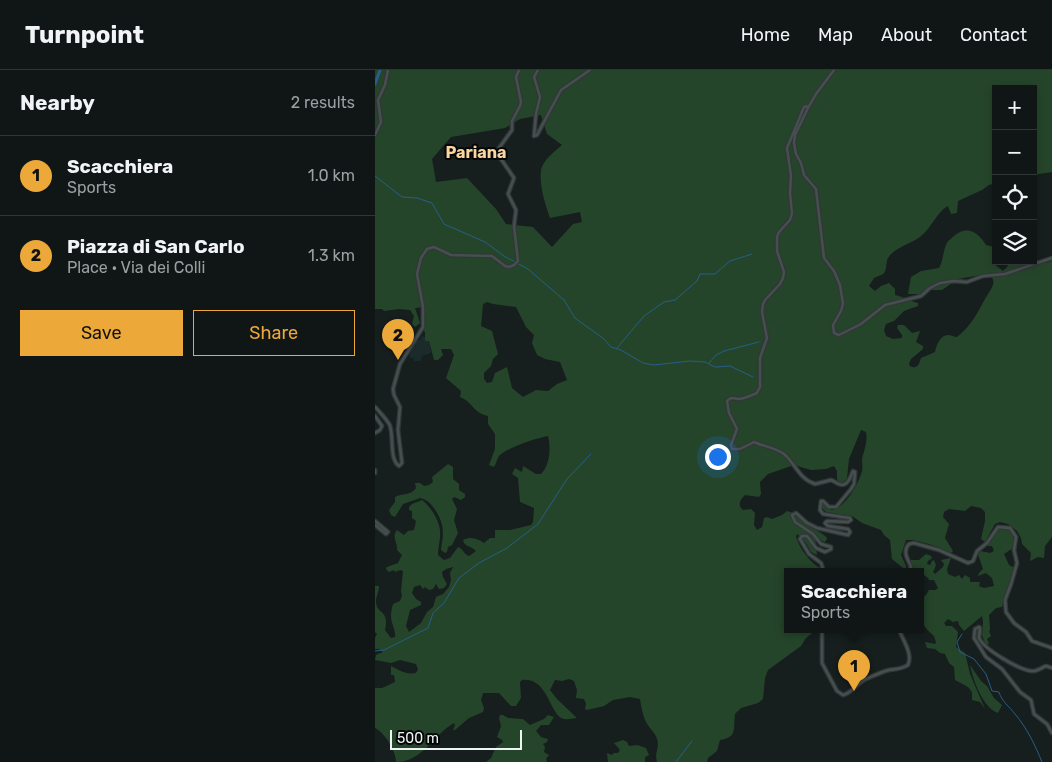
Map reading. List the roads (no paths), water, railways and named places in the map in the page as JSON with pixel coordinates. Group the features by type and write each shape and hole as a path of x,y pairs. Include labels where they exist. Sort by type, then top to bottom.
{"street":[{"path":"375,135 381,122 378,100 385,85 388,70"},
{"path":"375,407 390,426 395,462 399,466 402,463 399,431 400,406 393,392 402,362 423,326 423,307 417,274 421,258 427,249 434,247 451,256 470,257 488,255 505,266 514,265 517,261 514,226 516,210 508,194 513,178 501,160 499,148 512,130 512,121 520,106 521,102 516,77 519,70"},
{"path":"538,70 534,77 540,97 535,136 561,90 590,70"},
{"path":"834,70 808,108 795,135 795,150 804,175 816,189 824,258 834,271 840,285 843,304 833,327 836,335 854,329 885,306 917,297 939,283 967,282 983,276 1005,274 1052,258"},
{"path":"808,108 805,107 787,148 791,176 792,213 790,220 777,237 777,251 784,272 783,278 763,304 762,312 767,338 760,358 760,387 757,393 747,397 740,399 729,398 727,404 737,429 731,445 732,449 754,442 778,451 785,456 803,477 815,484 831,480 839,485 843,485 847,482 853,471 855,472 852,487 838,506 829,507 823,501 819,504 823,514 850,518 851,520 848,522 827,521 825,523 828,526 848,530 849,534 843,535 817,528 794,513 792,517 795,522 813,534 821,544 832,548 825,552 815,548 807,536 802,536 800,539 809,554 821,563 823,568"},
{"path":"375,416 382,426 380,430 375,432"},
{"path":"375,521 387,530 388,533 375,526"},
{"path":"910,568 906,548 910,543 939,550 968,563 973,561 976,553 987,543 999,526 1010,528 1016,537 1014,550 1017,563 1005,600 1006,612 1014,623 1026,632 1032,641 1052,648"},
{"path":"1052,668 1046,666 1030,671 1010,663 987,649 979,638 980,628 975,630 974,638 986,657 1002,669 1020,692 1031,700 1034,714 1047,724 1052,734"},
{"path":"822,633 822,664 837,691 843,695 848,694 858,684 870,678 908,665 909,654 900,633"}],"waterway":[{"path":"375,84 380,70"},
{"path":"375,176 402,197 417,198 432,203 444,224 485,242 504,256 528,269 564,300 575,318 604,339 611,347 621,350 643,363 654,365 690,361 705,362 715,367 730,366 753,377"},
{"path":"617,348 644,316 664,302 675,300 697,281 700,274 715,274 730,261 752,254"},
{"path":"709,363 716,355 724,351 759,342"},
{"path":"375,651 384,650 428,628 433,613 444,603 459,578 479,563 507,548 538,524 567,479 591,454"},
{"path":"962,634 957,642 960,652 974,659 986,674 992,691 999,692 1023,725 1034,743 1042,762"},
{"path":"676,762 692,741"}],"place":[{"name":"Piazza di San Carlo","path":"398,360"},
{"name":"Scacchiera","path":"854,691"}],"district":[{"name":"Pariana","path":"476,152"}]}
